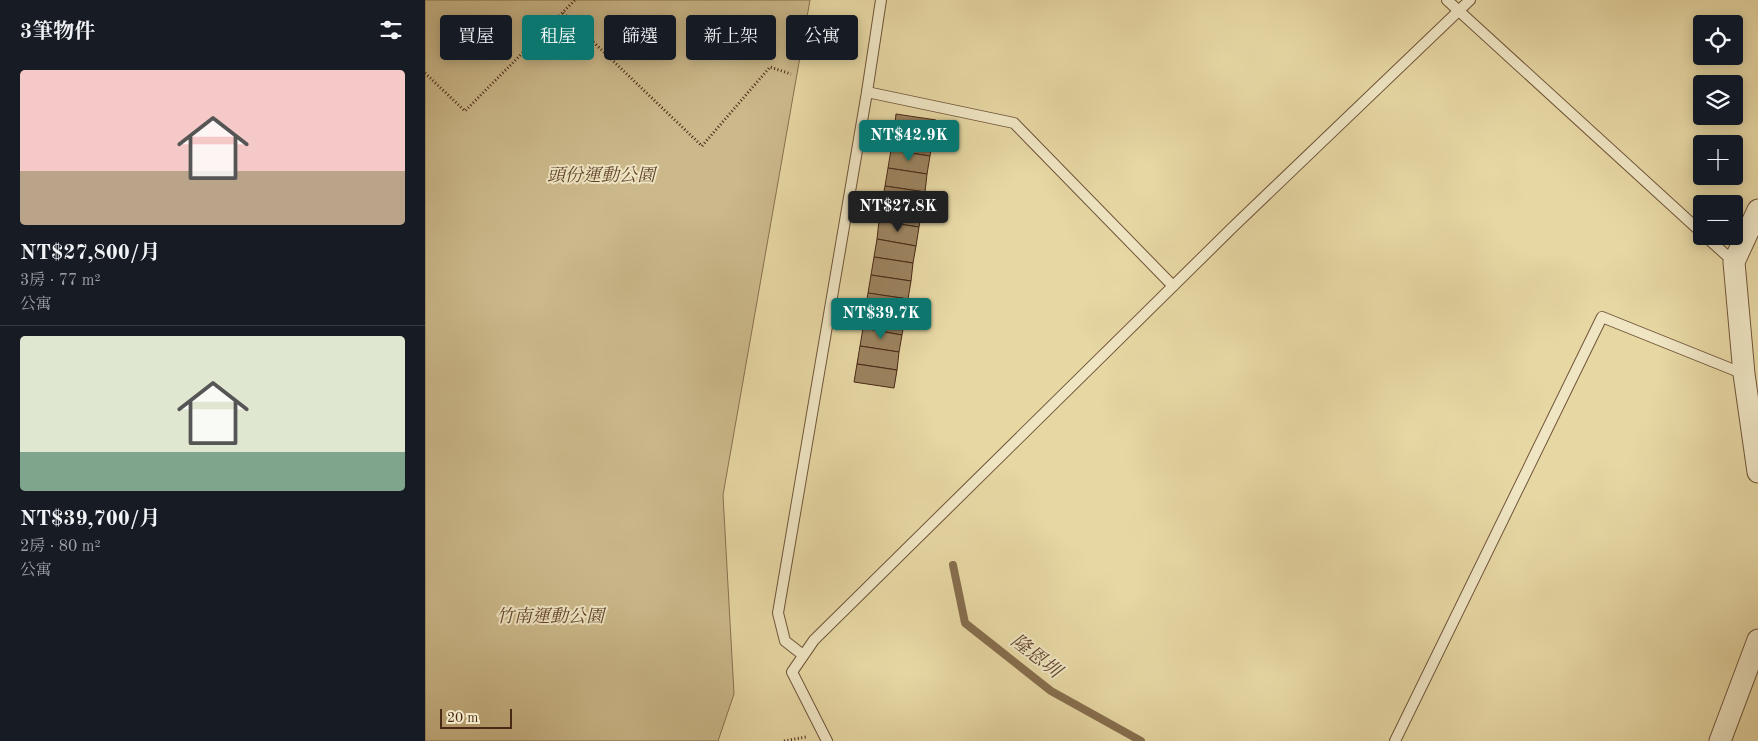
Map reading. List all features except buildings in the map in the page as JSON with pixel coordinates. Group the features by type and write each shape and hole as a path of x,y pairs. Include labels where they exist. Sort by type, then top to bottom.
{"street":[{"path":"1758,210 1734,262 1744,374 1758,472"},
{"path":"1720,741 1758,640"}],"lane":[{"path":"803,655 785,641 778,613 881,0"},
{"path":"1447,0 1693,225"},
{"path":"827,741 792,672 814,640 1173,286 1471,0"},
{"path":"867,92 1014,123 1173,286"},
{"path":"1715,245 1734,262"},
{"path":"1395,741 1602,317 1744,374"}],"path":[{"path":"425,72 465,111 575,0"},
{"path":"563,13 702,146 770,67 791,74"}],"green space":[{"name":"頭份運動公園","path":"425,0 810,0 807,15 786,15 786,60 799,60 723,495 734,694 718,741 425,741"}],"waterway":[{"name":"隆恩圳","path":"953,565 965,623 1051,691 1141,741"}],"park label":[{"name":"竹南運動公園","path":"550,617"}]}
